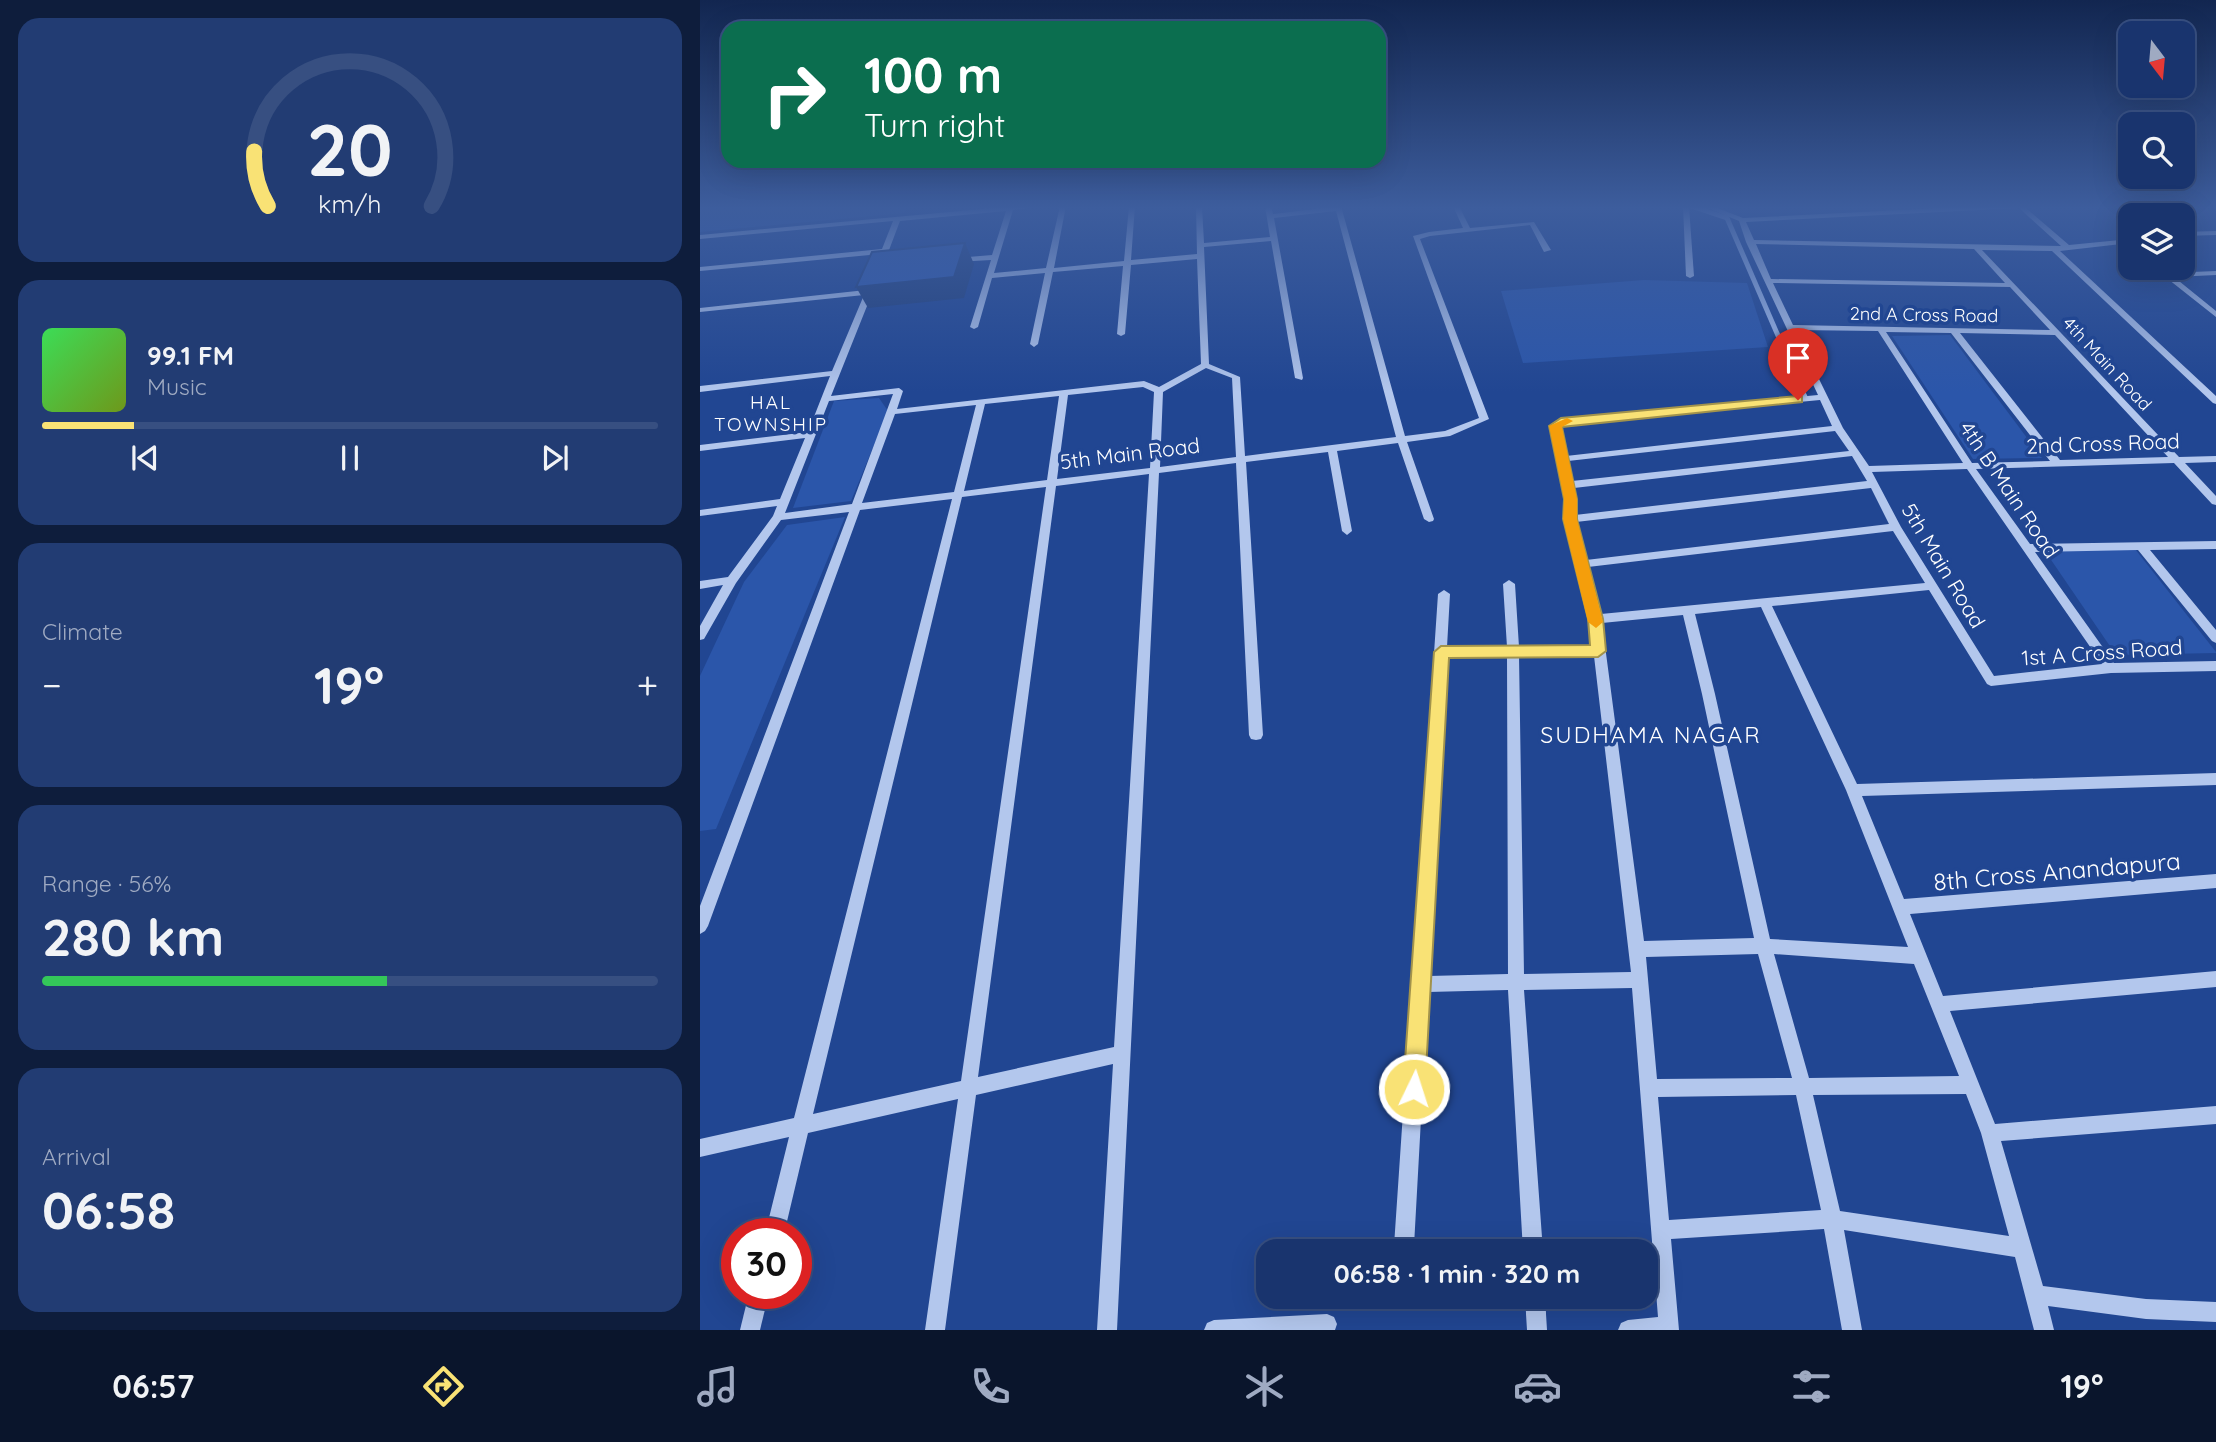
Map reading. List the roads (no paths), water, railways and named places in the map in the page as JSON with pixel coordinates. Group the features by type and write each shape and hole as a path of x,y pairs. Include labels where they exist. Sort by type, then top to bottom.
{"street":[{"path":"700,636 732,580 778,517 879,268"},
{"path":"974,327 992,268"},
{"path":"989,276 1071,268"},
{"path":"1121,334 1127,268"},
{"path":"1201,268 1205,365"},
{"path":"1278,268 1299,378"},
{"path":"1355,268 1401,439 1429,519"},
{"name":"5th Main Road","path":"778,517 1447,434 1483,419 1427,268"},
{"path":"1690,268 1690,275"},
{"name":"5th Main Road","path":"1762,268 1838,428 1866,469 1896,527 1991,681"},
{"name":"4th Main Road","path":"1995,268 2216,502"},
{"path":"2074,268 2216,401"},
{"path":"1034,344 1049,270"},
{"path":"2195,274 2216,273"},
{"path":"2172,280 2216,315"},
{"path":"1768,281 2011,285"},
{"path":"700,310 868,292"},
{"name":"2nd A Cross Road","path":"1791,327 2056,333"},
{"name":"4th B Main Road","path":"1881,330 2025,548 2111,668"},
{"path":"1954,331 2058,465"},
{"path":"1159,391 1205,365"},
{"path":"1205,365 1236,377 1256,735"},
{"path":"700,389 837,373"},
{"path":"891,412 1144,384 1159,391"},
{"path":"700,926 899,391 826,399"},
{"path":"1107,1330 1159,391"},
{"path":"935,1330 1064,393"},
{"path":"1628,1330 1669,1328 1637,980 1637,949 1596,619 1570,519 1568,485 1555,426 1561,422 1824,397"},
{"path":"778,1218 981,402"},
{"path":"1563,459 1838,428"},
{"path":"700,447 812,434"},
{"path":"1332,448 1348,531"},
{"path":"1568,485 1855,453"},
{"name":"2nd Cross Road","path":"1866,469 2216,459"},
{"path":"1570,519 1873,484"},
{"path":"700,513 784,502"},
{"path":"1581,564 1896,527"},
{"path":"2025,548 2216,545"},
{"path":"2141,546 2216,638"},
{"path":"700,585 732,580"},
{"path":"1509,584 1513,652 1516,984 1532,1239"},
{"path":"1596,619 1932,586"},
{"path":"1404,1239 1444,594"},
{"path":"1765,603 1853,790 1941,1004 1990,1133 2044,1330"},
{"path":"1688,610 1713,703 1731,804 1763,946 1802,1085 1833,1219 1852,1330"},
{"path":"1441,652 1598,651"},
{"name":"1st A Cross Road","path":"1991,681 2111,668 2216,666"},
{"path":"1853,790 2216,779"},
{"name":"8th Cross Anandapura","path":"1901,907 2216,881"},
{"path":"1637,949 1763,946 1920,956"},
{"path":"1941,1004 2216,979"},
{"path":"1421,984 1637,980"},
{"path":"700,1148 1122,1054"},
{"path":"1649,1088 1972,1085"},
{"path":"1990,1133 2216,1115"},
{"path":"1661,1230 1833,1219 2022,1248"},
{"path":"2036,1295 2146,1309 2216,1312"},
{"path":"750,1330 755,1309"},
{"path":"1536,1309 1538,1330"},
{"path":"1214,1330 1327,1324"}],"waterway":[{"path":"1749,268 1799,384"},
{"path":"1798,383 1805,398"}],"district":[{"name":"HAL TOWNSHIP","path":"771,413"},
{"name":"SUDHAMA NAGAR","path":"1651,735"}]}
